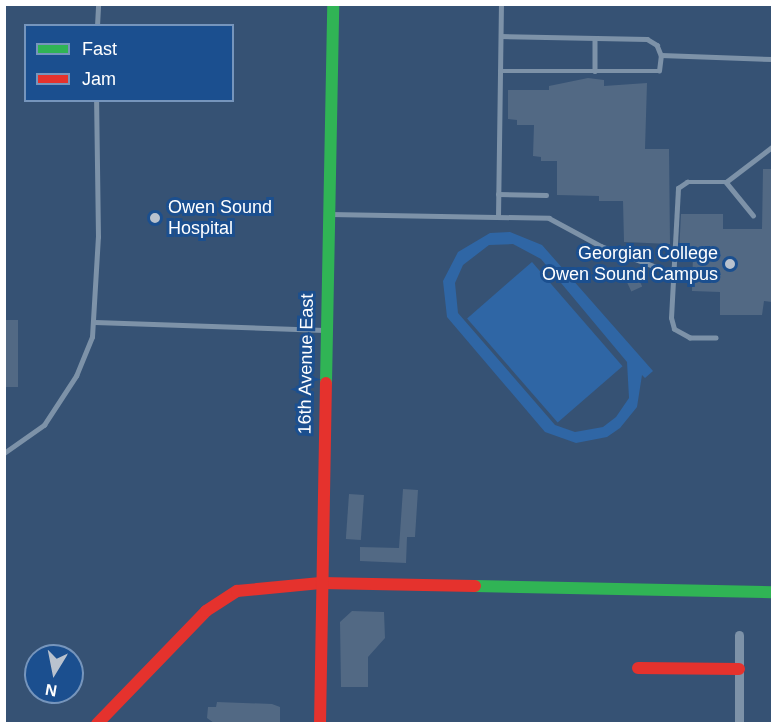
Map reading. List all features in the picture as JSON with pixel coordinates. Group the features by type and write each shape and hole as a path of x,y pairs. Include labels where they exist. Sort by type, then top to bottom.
{"street":[{"name":"16th Avenue East","path":"320,723 324,330 333,4"},
{"path":"97,723 193,622 221,600 255,587 321,583 772,592"},
{"path":"739,635 739,723"},
{"path":"638,668 739,669"}],"lane":[{"path":"97,24 98,4"},
{"path":"498,218 501,4"},
{"path":"500,71 659,71 661,55 657,45 647,39 501,36"},
{"path":"595,38 595,71"},
{"path":"661,55 772,58"},
{"path":"4,453 44,425 76,376 94,322 96,102"},
{"path":"716,338 690,338 674,329 669,308 678,188 687,182 726,182 772,147"},
{"path":"726,182 753,215"},
{"path":"498,194 546,195"},
{"path":"327,214 549,218 601,246 672,273"},
{"path":"94,322 324,330"}],"shaded area":[{"path":"510,232 542,245 653,371 645,378 642,375 637,407 620,428 607,437 576,443 545,432 447,317 443,281 458,252 490,233","holes":["513,244 541,259 627,362 629,398 616,417 603,427 575,432 555,425 458,313 455,283 463,265 489,245"]},
{"path":"532,262 623,366 558,423 467,318"}],"building":[{"path":"588,78 604,80 604,86 647,83 645,149 669,149 670,244 624,242 623,201 599,201 599,196 557,195 557,161 541,161 541,157 533,156 534,125 517,125 517,120 508,119 508,90 549,90 549,86"},
{"name":"Georgian College Owen Sound Campus","path":"763,169 772,169 772,302 764,301 762,315 720,315 720,292 692,291 693,254 679,253 681,214 723,214 723,229 762,229"},
{"path":"635,271 642,286 631,291 624,276"},
{"path":"4,320 18,320 18,387 4,387"},
{"path":"403,489 418,490 415,537 407,537 406,563 360,561 360,547 399,548"},
{"path":"349,494 364,495 361,540 346,539"},
{"path":"352,611 384,612 385,638 368,657 368,687 341,687 340,622"},
{"path":"217,702 272,704 280,707 280,723 214,723 207,718 208,707 216,707"}],"traffic: fast":[{"path":"326,383 333,4"},
{"path":"475,586 772,592"}],"traffic: jam":[{"path":"320,724 326,383"},
{"path":"97,724 206,611 237,591 321,583 475,586"},
{"path":"638,668 739,669"}],"place":[{"name":"Owen Sound Hospital","path":"155,218"},
{"name":"Georgian College Owen Sound Campus","path":"730,264"}]}
